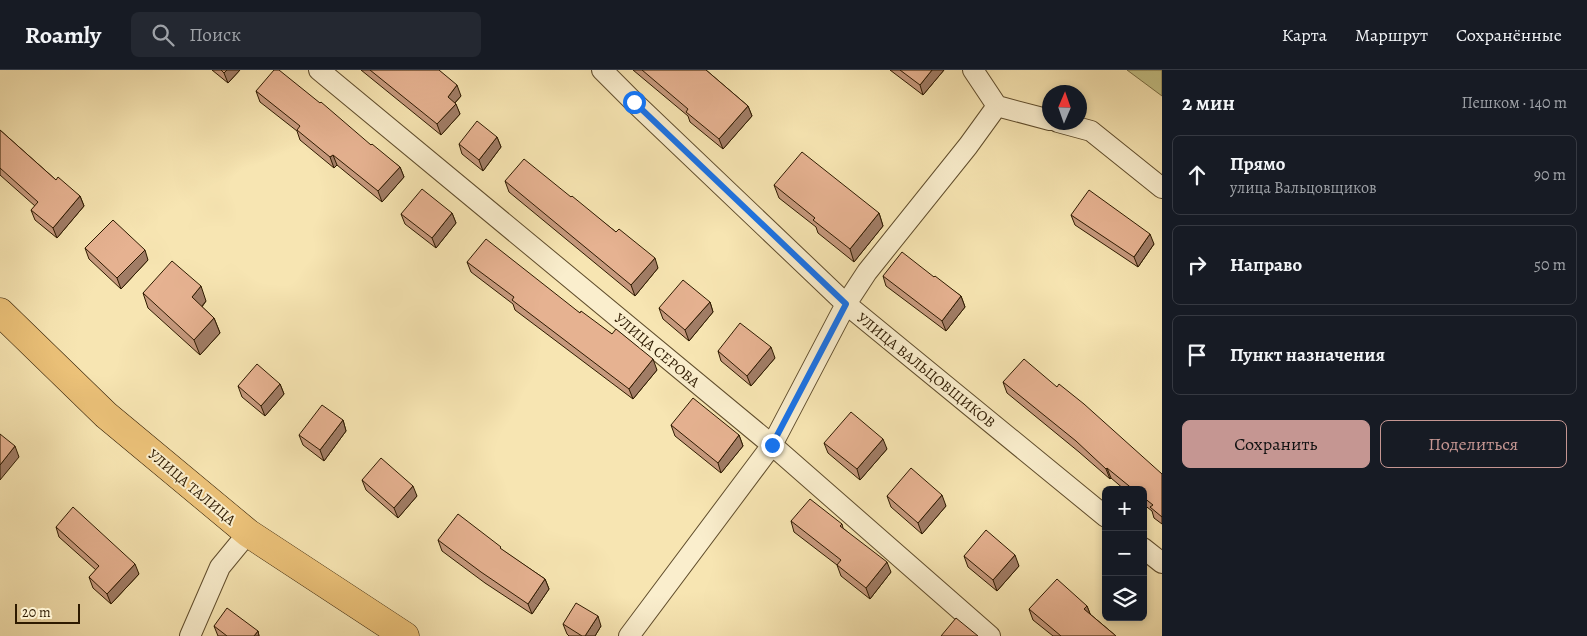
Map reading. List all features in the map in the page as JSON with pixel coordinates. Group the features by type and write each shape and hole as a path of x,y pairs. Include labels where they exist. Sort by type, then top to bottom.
{"main road":[{"name":"УЛИЦА ТАЛИЦА","path":"0,312 106,415 248,533 405,636"}],"street":[{"name":"УЛИЦА СЕРОВА","path":"319,70 772,445 990,636"},
{"name":"УЛИЦА ВАЛЬЦОВЩИКОВ","path":"602,70 846,304 1102,514"},
{"path":"973,70 997,106 1042,118"},
{"path":"629,636 772,445 846,304 867,272 968,146 997,106"},
{"path":"1087,130 1091,131 1162,188"},
{"path":"190,636 220,567 248,533"},
{"path":"1147,551 1162,563"}],"shaded area":[{"path":"1127,70 1162,70 1162,96"}],"building":[{"path":"274,70 279,70 321,102 400,167 378,191 333,155 330,157 297,130 300,126 256,91"},
{"path":"370,70 439,70 457,85 448,97 456,104 437,124"},
{"path":"642,70 706,70 748,106 719,139 686,112 688,109"},
{"path":"900,70 932,70 920,85"},
{"path":"477,121 497,137 479,160 459,144"},
{"path":"0,130 56,180 58,177 80,196 53,228 31,210 38,202 0,168"},
{"path":"802,152 879,213 850,249 813,220 815,218 774,185"},
{"path":"524,159 616,232 619,229 655,258 631,285 505,181"},
{"path":"422,189 452,213 432,238 401,214"},
{"path":"1089,190 1150,234 1134,257 1071,215"},
{"path":"113,220 145,250 117,278 85,248"},
{"path":"486,239 580,313 581,311 612,334 616,329 653,359 629,389 512,300 514,297 467,262"},
{"path":"902,252 961,296 942,321 883,276"},
{"path":"172,261 201,286 192,297 214,318 194,340 143,293"},
{"path":"683,280 710,302 685,330 659,308"},
{"path":"740,323 771,347 747,376 718,351"},
{"path":"1024,359 1057,387 1059,384 1084,404 1162,474 1162,517 1150,507 1153,505 1147,500 1147,486 1129,486 1106,469 1076,441 1003,382"},
{"path":"257,364 280,384 261,406 238,386"},
{"path":"693,398 739,435 718,463 671,425"},
{"path":"322,405 343,420 320,450 299,435"},
{"path":"851,412 883,439 857,469 824,443"},
{"path":"0,434 15,446 0,465"},
{"path":"381,458 413,486 394,508 362,480"},
{"path":"911,468 942,495 918,523 887,496"},
{"path":"810,499 842,524 840,526 887,562 866,588 837,565 841,560 791,521"},
{"path":"73,507 135,564 107,594 89,577 99,566 56,527"},
{"path":"458,514 500,548 545,579 528,604 438,540"},
{"path":"986,530 1015,555 993,580 964,556"},
{"path":"1057,579 1087,606 1084,609 1116,636 1061,636 1029,609"},
{"path":"576,603 598,616 585,636 563,624"},
{"path":"227,608 258,631 254,636 227,636 214,626"},
{"path":"956,618 978,636 941,636"}],"route":[{"path":"634,102 846,304 772,445"}]}
